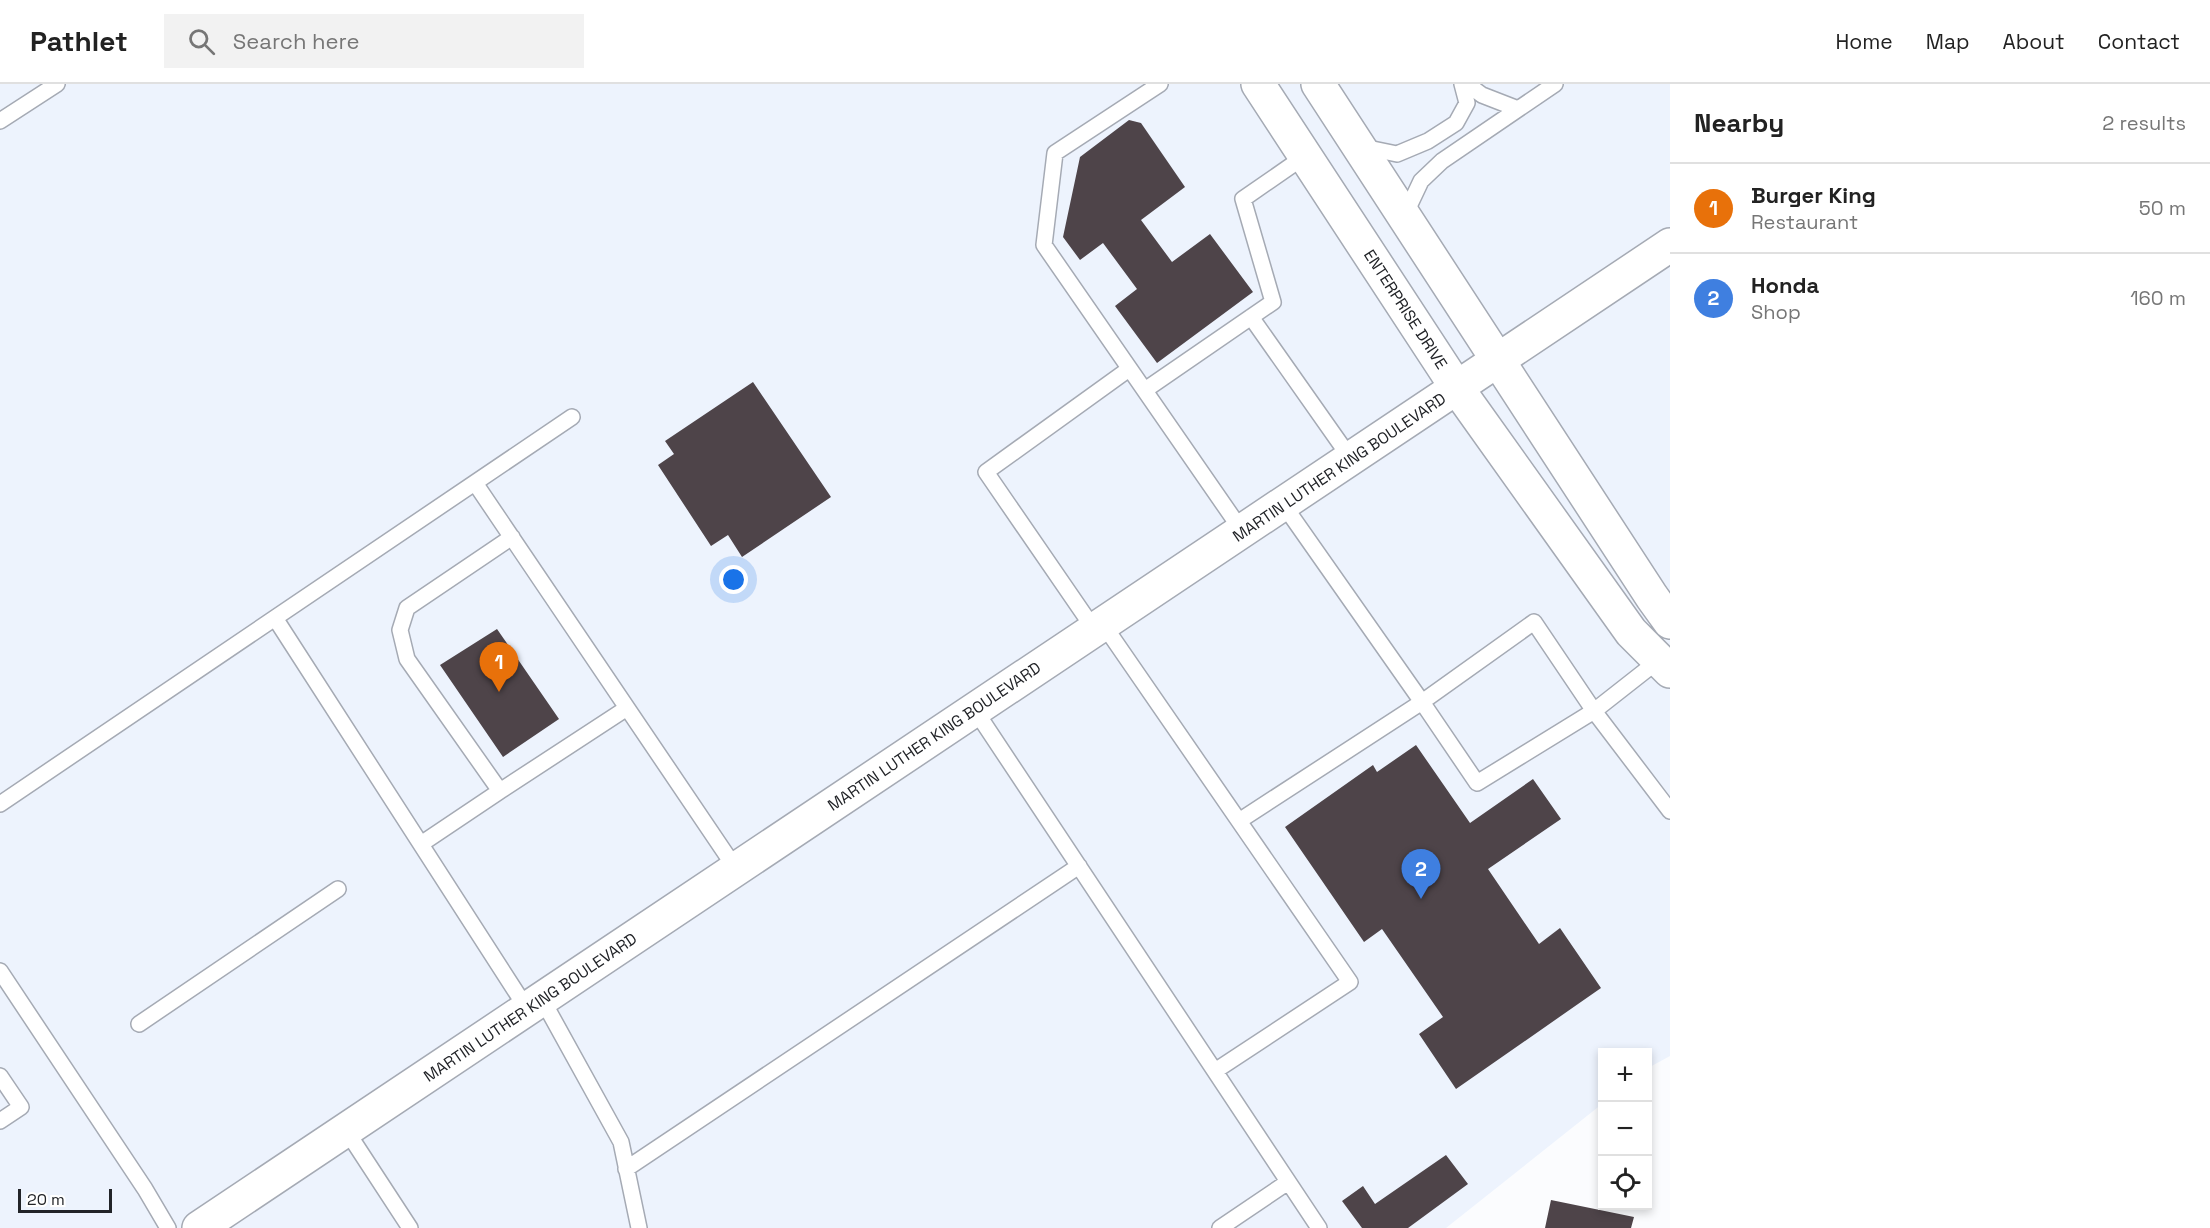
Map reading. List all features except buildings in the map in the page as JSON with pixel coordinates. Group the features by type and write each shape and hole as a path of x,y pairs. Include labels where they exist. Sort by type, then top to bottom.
{"main road":[{"name":"ENTERPRISE DRIVE","path":"1258,84 1457,388 1631,632 1665,666"},
{"path":"1318,84 1670,622"},
{"name":"MARTIN LUTHER KING BOULEVARD","path":"199,1228 1670,245"}],"lane":[{"path":"0,121 57,84"},
{"path":"1160,84 1055,153 1044,245 1242,531"},
{"path":"1358,146 1397,154 1428,141 1456,123 1467,103 1462,84"},
{"path":"1467,84 1482,95 1518,109"},
{"path":"1404,218 1421,181 1442,161 1555,84"},
{"path":"1145,390 1273,302 1243,199 1305,156"},
{"path":"1251,317 1351,459"},
{"path":"1130,369 986,472 1239,821 1350,982 1215,1071"},
{"path":"0,804 572,417"},
{"path":"475,483 736,869"},
{"path":"1283,504 1477,783 1665,666"},
{"path":"500,791 407,659 399,630 407,608 512,537"},
{"path":"275,618 421,844 535,1004 621,1142 639,1228"},
{"path":"1239,821 1422,702 1534,622 1594,711 1670,811"},
{"path":"421,844 627,708"},
{"path":"975,710 1319,1228"},
{"path":"626,1169 1079,866"},
{"path":"140,1024 338,889"},
{"path":"0,971 145,1189 168,1228"},
{"path":"0,1076 21,1107 0,1120"},
{"path":"346,1130 410,1228"},
{"path":"1220,1228 1288,1182"}],"shaded area":[{"path":"0,84 1670,84 1670,1056 1652,1066 1652,1048 1598,1048 1598,1107 1446,1228 0,1228"}],"place":[{"name":"Burger King","path":"499,692"},
{"name":"Honda","path":"1421,899"}]}
